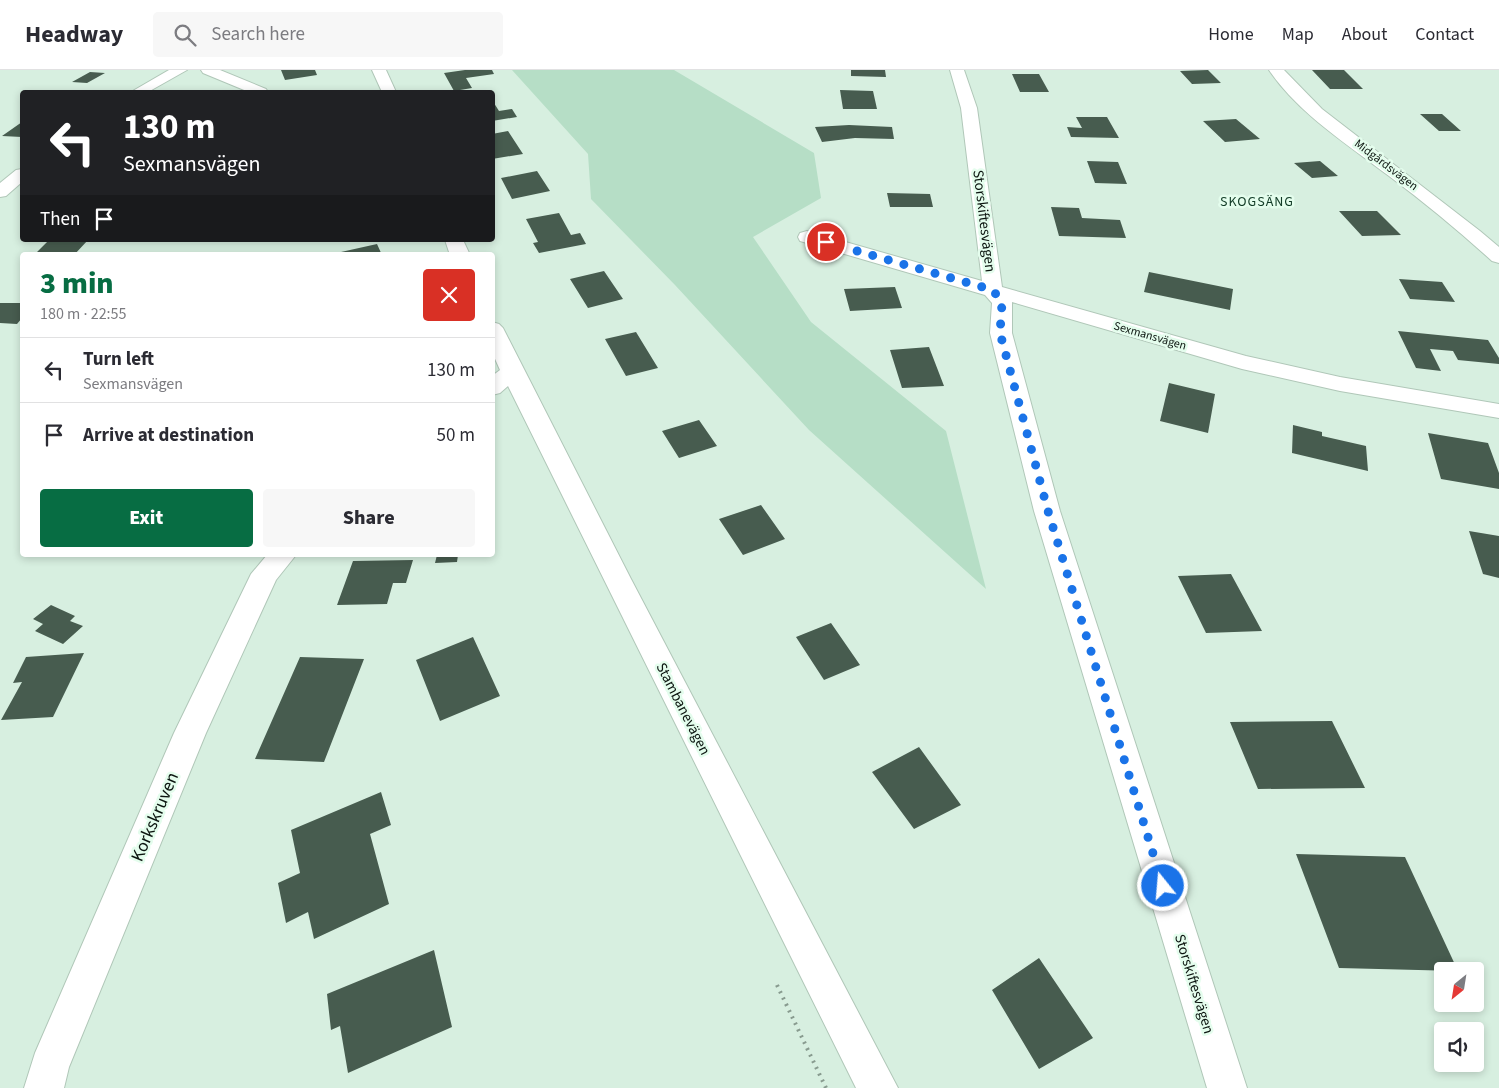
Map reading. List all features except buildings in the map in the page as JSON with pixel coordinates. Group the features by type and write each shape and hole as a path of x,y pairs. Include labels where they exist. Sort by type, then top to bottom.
{"street":[{"path":"142,90 180,70"},
{"path":"208,70 256,90"},
{"path":"380,70 388,90"},
{"name":"Storskiftesvägen","path":"957,70 970,108 993,290 1002,303 1000,333 1048,511 1226,1088"},
{"name":"Midgårdsvägen","path":"1276,70 1300,97 1328,121 1445,210 1499,257"},
{"path":"0,192 20,176"},
{"name":"Sexmansvägen","path":"807,237 1242,362 1340,384 1499,411"},
{"name":"Stambanevägen","path":"495,344 502,380 878,1088"},
{"name":"Korkskruven","path":"44,1088 49,1067 190,733 265,574 281,557"}],"green space":[{"path":"512,70 674,70 814,153 821,198 753,237 811,322 946,431 986,589 809,430 675,285 591,199 588,154"}],"district":[{"name":"SKOGSÄNG","path":"1257,202"}],"route":[{"path":"826,242 993,290 1002,303 1000,333 1048,511 1163,886"}]}
